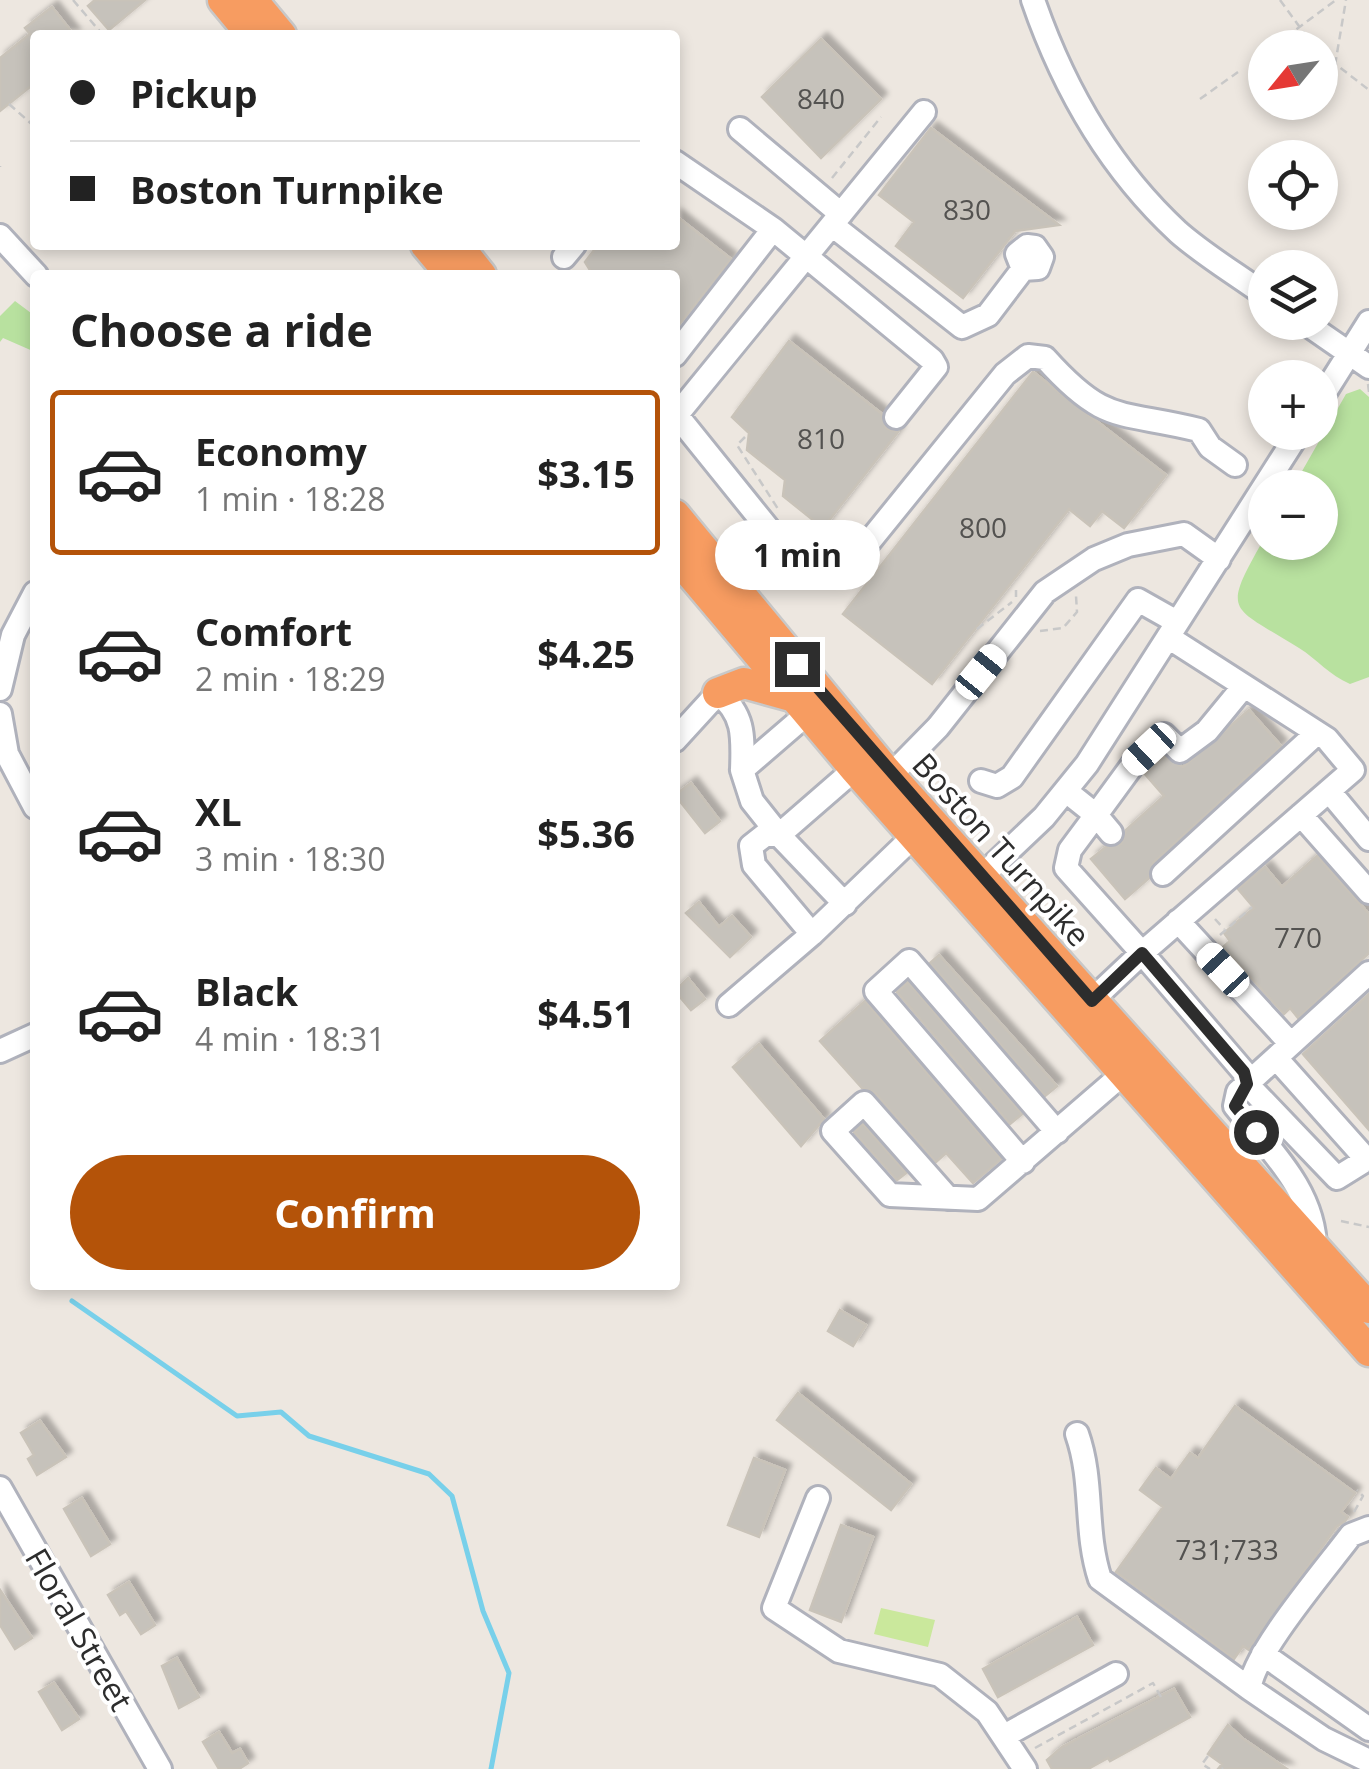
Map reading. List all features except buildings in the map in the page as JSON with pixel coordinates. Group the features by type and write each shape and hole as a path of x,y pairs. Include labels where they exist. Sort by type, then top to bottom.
{"highway":[{"path":"223,0 248,30"},
{"path":"252,0 277,30"},
{"path":"430,250 447,270"},
{"path":"461,250 477,270"},
{"name":"Boston Turnpike","path":"680,521 890,776 1314,1252 1369,1308"},
{"name":"Boston Turnpike","path":"680,561 800,706 1369,1351"},
{"path":"718,693 732,654 723,617"},
{"path":"718,693 744,683 758,684 800,706"}],"street":[{"path":"1033,0 1078,106 1114,160 1178,231 1248,282"},
{"path":"680,409 924,112"},
{"path":"740,129 818,195 836,220 962,327 988,316 1023,270"},
{"path":"680,165 808,255 936,367 896,417"},
{"path":"680,349 774,229"},
{"path":"0,236 31,270"},
{"path":"1338,382 1359,360 1369,322"},
{"path":"1330,340 1359,360"},
{"path":"842,574 1005,374 1028,356 1045,358 1075,392 1114,415 1198,430 1210,447 1235,465"},
{"path":"680,421 782,547"},
{"path":"982,876 1016,847 1066,791 1289,450"},
{"path":"890,776 938,726 1045,592 1094,559 1128,545 1184,534 1219,559"},
{"path":"981,781 997,786 1012,777 1138,600 1244,686 1316,733 1361,778 1329,791 1092,1001"},
{"path":"0,689 13,636 30,602"},
{"path":"1178,922 1368,1159 1337,1178 1247,1084 1244,1072 1066,868 1070,850 1104,824 1134,763 1164,735 1180,750 1206,731 1244,686"},
{"path":"680,727 718,693 736,708 743,733 742,770 752,801 846,904"},
{"path":"742,770 800,706"},
{"path":"0,714 8,754 30,797"},
{"path":"1163,874 1316,733"},
{"path":"812,934 754,864 752,846 757,840 779,835 855,769"},
{"path":"1066,791 1104,824"},
{"path":"1329,791 1369,838"},
{"path":"1301,815 1369,892"},
{"path":"729,1005 846,904 914,836"},
{"path":"1023,1162 876,991 909,961 1057,1132"},
{"path":"1314,1252 1315,1225 1297,1183 1235,1106 1247,1084 1369,973"},
{"path":"0,1051 30,1037"},
{"path":"948,1198 864,1102 832,1131 890,1196 948,1198 978,1199 1124,1074"},
{"path":"1077,1434 1088,1463 1092,1556 1100,1579 1250,1689 1345,1750 1369,1759"},
{"name":"Floral Street","path":"0,1488 160,1769"},
{"path":"818,1498 774,1608 838,1651 940,1675 987,1712 1024,1762"},
{"path":"1250,1689 1250,1676 1263,1654 1351,1535 1369,1528"},
{"path":"1263,1654 1369,1729"},
{"path":"1004,1736 1116,1674"}],"path":[{"path":"72,0 99,30"},
{"path":"1280,0 1298,28"},
{"path":"1295,30 1336,0"},
{"path":"1338,47 1346,0"},
{"path":"1338,67 1369,90"},
{"path":"1200,98 1238,72"},
{"path":"9,104 30,123"},
{"path":"818,195 881,117"},
{"path":"1369,383 1369,392"},
{"path":"744,437 737,445 781,512 765,526"},
{"path":"1024,618 1042,632 1063,628 1077,612 1078,603 1062,581"},
{"path":"977,629 1017,598 1016,590"},
{"path":"1219,936 1252,907"},
{"path":"1216,920 1225,930"},
{"path":"1341,1221 1369,1227"},
{"path":"1024,1762 1153,1683 1161,1696"},
{"path":"1208,1756 1202,1764 1210,1769"}],"green space":[{"path":"15,301 30,312 30,350 3,338 0,342 0,316"},
{"path":"1360,389 1369,397 1369,677 1350,684 1246,614 1238,595 1253,560 1338,560 1338,470 1303,470 1314,450 1338,450 1338,408 1346,394"},
{"path":"881,1608 935,1620 928,1647 874,1634"}],"waterway":[{"path":"72,1301 237,1416 281,1412 309,1436 429,1474 452,1496 483,1611 509,1673 491,1769"}],"route":[{"path":"797,664 890,776 1092,1001 1142,953 1244,1072 1247,1084 1238,1092 1235,1106 1256,1132"}]}
